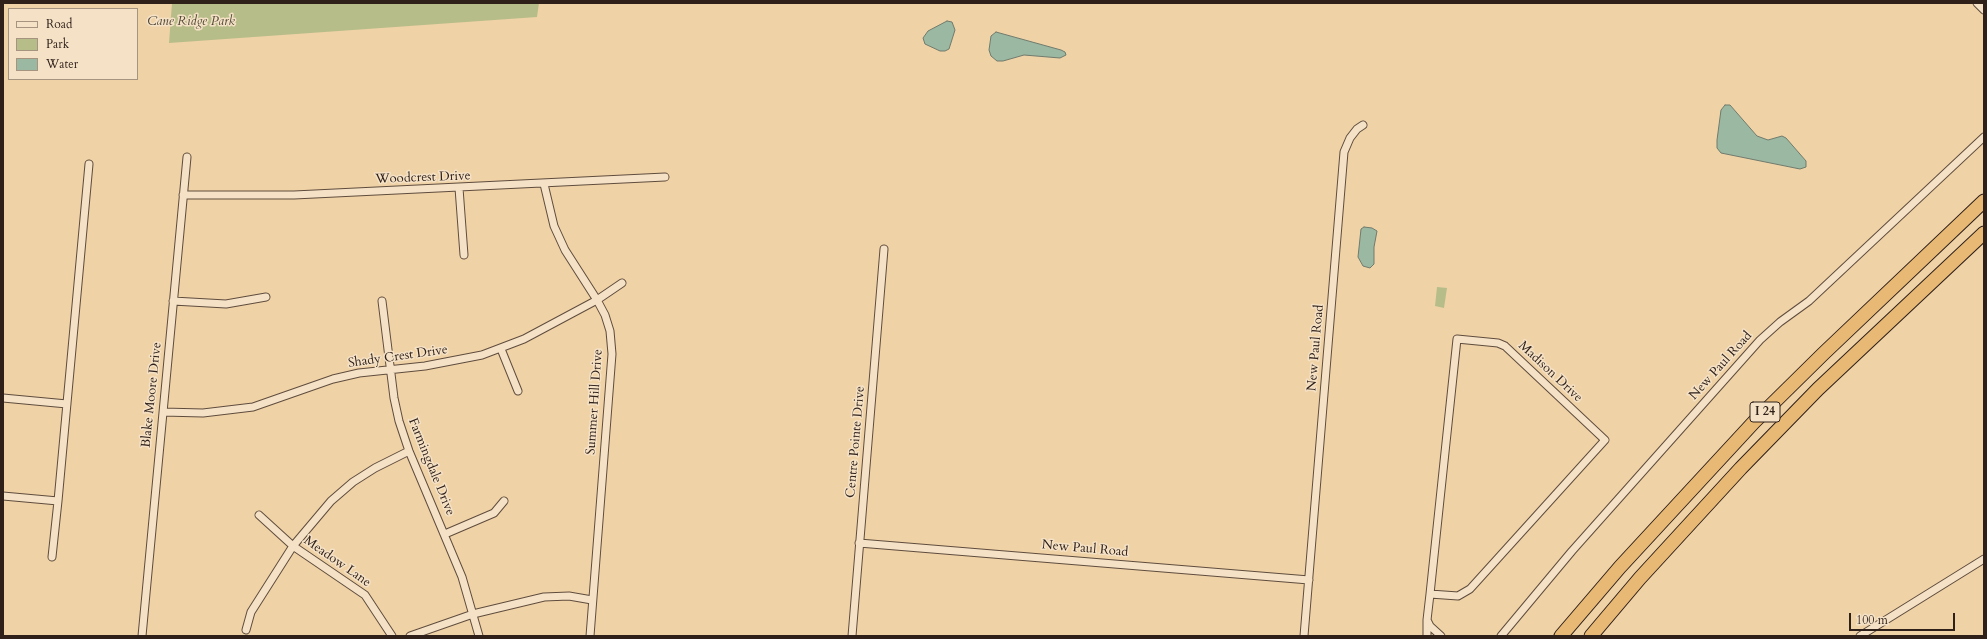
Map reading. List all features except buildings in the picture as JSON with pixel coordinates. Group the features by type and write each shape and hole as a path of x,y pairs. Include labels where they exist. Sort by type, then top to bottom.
{"highway":[{"name":"I 24","path":"1561,636 1620,567 1754,422 1823,354 1984,202"},
{"name":"I 24","path":"1591,636 1640,578 1747,462 1818,390 1984,233"}],"street":[{"path":"1977,3 1984,10"},
{"name":"New Paul Road","path":"1304,636 1344,152 1350,138 1363,125"},
{"name":"New Paul Road","path":"1501,636 1577,546 1760,340 1780,322 1809,301 1984,137"},
{"name":"Blake Moore Drive","path":"142,636 187,156"},
{"path":"52,557 89,164"},
{"name":"Woodcrest Drive","path":"183,195 294,195 664,178"},
{"name":"Summer Hill Drive","path":"544,184 547,204 559,238 605,314 610,331 612,354 590,636"},
{"path":"459,188 464,255"},
{"name":"Centre Pointe Drive","path":"852,636 884,249"},
{"name":"Shady Crest Drive","path":"163,412 203,413 253,408 333,379 359,373 459,360 501,349 524,339 597,300 622,283"},
{"path":"173,301 211,305 244,303 266,297"},
{"name":"Farmingdale Drive","path":"382,301 390,370 398,415 409,451 462,577 479,636"},
{"name":"Madison Drive","path":"1427,636 1427,620 1458,339 1505,346 1605,440 1470,589 1458,596 1430,594"},
{"path":"501,349 518,391"},
{"path":"3,398 67,404"},
{"path":"246,630 251,612 293,546 332,501 353,482 375,468 409,451"},
{"path":"3,496 58,501"},
{"path":"445,534 494,513 504,501"},
{"name":"Meadow Lane","path":"259,515 293,546 365,595 379,613 392,636"},
{"name":"New Paul Road","path":"859,543 1309,580"},
{"path":"1860,636 1984,559"},
{"path":"410,636 472,614 544,597 569,596 592,600"},
{"path":"1427,620 1432,628 1441,636"}],"green space":[{"name":"Cane Ridge Park","path":"172,3 539,3 537,17 169,43"},
{"path":"1437,287 1447,288 1444,308 1435,306"}],"water":[{"path":"947,21 952,22 955,30 949,49 940,51 925,44 923,38 928,31"},
{"path":"996,32 1061,50 1065,52 1066,55 1060,58 1024,55 1003,61 997,61 991,56 989,50 991,36"},
{"path":"1725,105 1730,105 1757,136 1768,140 1782,136 1786,138 1806,161 1806,167 1800,169 1721,153 1717,148 1717,140 1721,110"},
{"path":"1364,227 1372,228 1377,231 1374,247 1374,264 1370,268 1363,266 1358,257 1361,229"}]}
